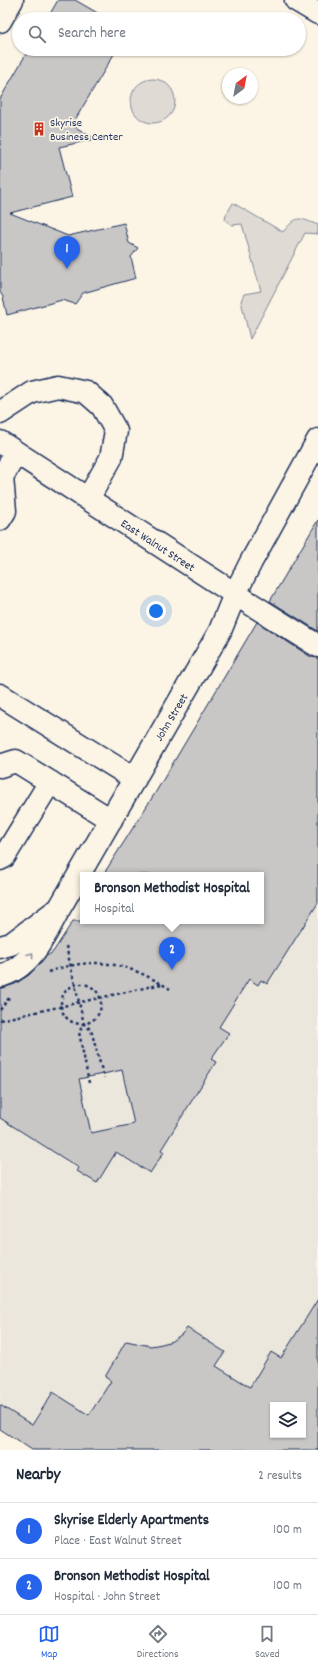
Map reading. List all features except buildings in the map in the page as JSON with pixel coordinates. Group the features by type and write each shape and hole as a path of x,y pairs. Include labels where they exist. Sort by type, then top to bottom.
{"street":[{"path":"0,21 12,0"},
{"path":"296,0 318,13"},
{"path":"0,413 32,392 58,386 86,392 102,406 116,432 111,458 88,499"},
{"name":"John Street","path":"81,872 220,631 235,594 318,440"},
{"path":"0,519 5,511 2,477 8,448"},
{"name":"East Walnut Street","path":"8,448 318,646"},
{"path":"0,695 135,779"},
{"path":"0,766 16,761 111,820"},
{"path":"0,859 4,857 50,782"},
{"name":"John Street","path":"0,976 10,973 26,962 43,940 80,873"},
{"path":"0,947 11,944 59,909"}],"path":[{"path":"66,942 84,1024 91,1030 104,1078"},
{"path":"42,974 70,965 97,962 116,965 152,977 170,989"},
{"path":"82,983 89,985 95,989 101,998 99,1013 90,1022 84,1024 73,1022 68,1019 61,1007 61,997 64,991 75,984 82,983"},
{"path":"0,1020 79,1004 162,984"},
{"path":"0,1010 13,995"},
{"path":"84,1024 79,1032 89,1082"}],"shaded area":[{"path":"153,79 165,83 171,89 175,101 171,113 165,119 153,123 141,119 135,113 131,101 135,89 141,83"},
{"path":"233,203 283,232 295,220 298,219 306,220 318,225 318,234 305,233 250,339 241,301 244,294 261,291 242,224 232,225 225,220 226,215"},
{"path":"318,520 318,1450 32,1450 0,1429 0,989 53,952 80,911 80,924 264,924 264,872 105,872 157,790"}],"place":[{"name":"Skyrise Business Center","path":"39,129"},
{"name":"Skyrise Elderly Apartments","path":"67,269"},
{"name":"Bronson Methodist Hospital","path":"172,970"}]}
